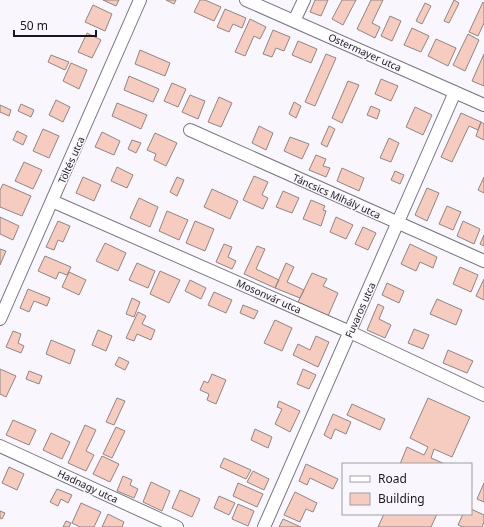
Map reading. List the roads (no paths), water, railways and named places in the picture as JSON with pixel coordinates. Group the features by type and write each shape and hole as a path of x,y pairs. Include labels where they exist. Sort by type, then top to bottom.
{"street":[{"name":"Töltés utca","path":"0,319 140,0"},
{"name":"Ostermayer utca","path":"246,0 484,104"},
{"path":"294,21 304,0"},
{"name":"Fuvaros utca","path":"264,527 455,92"},
{"name":"Táncsics Mihály utca","path":"190,130 484,261"},
{"name":"Mosonvár utca","path":"52,201 350,332 484,394"},
{"name":"Hadnagy utca","path":"0,446 177,527"}]}
